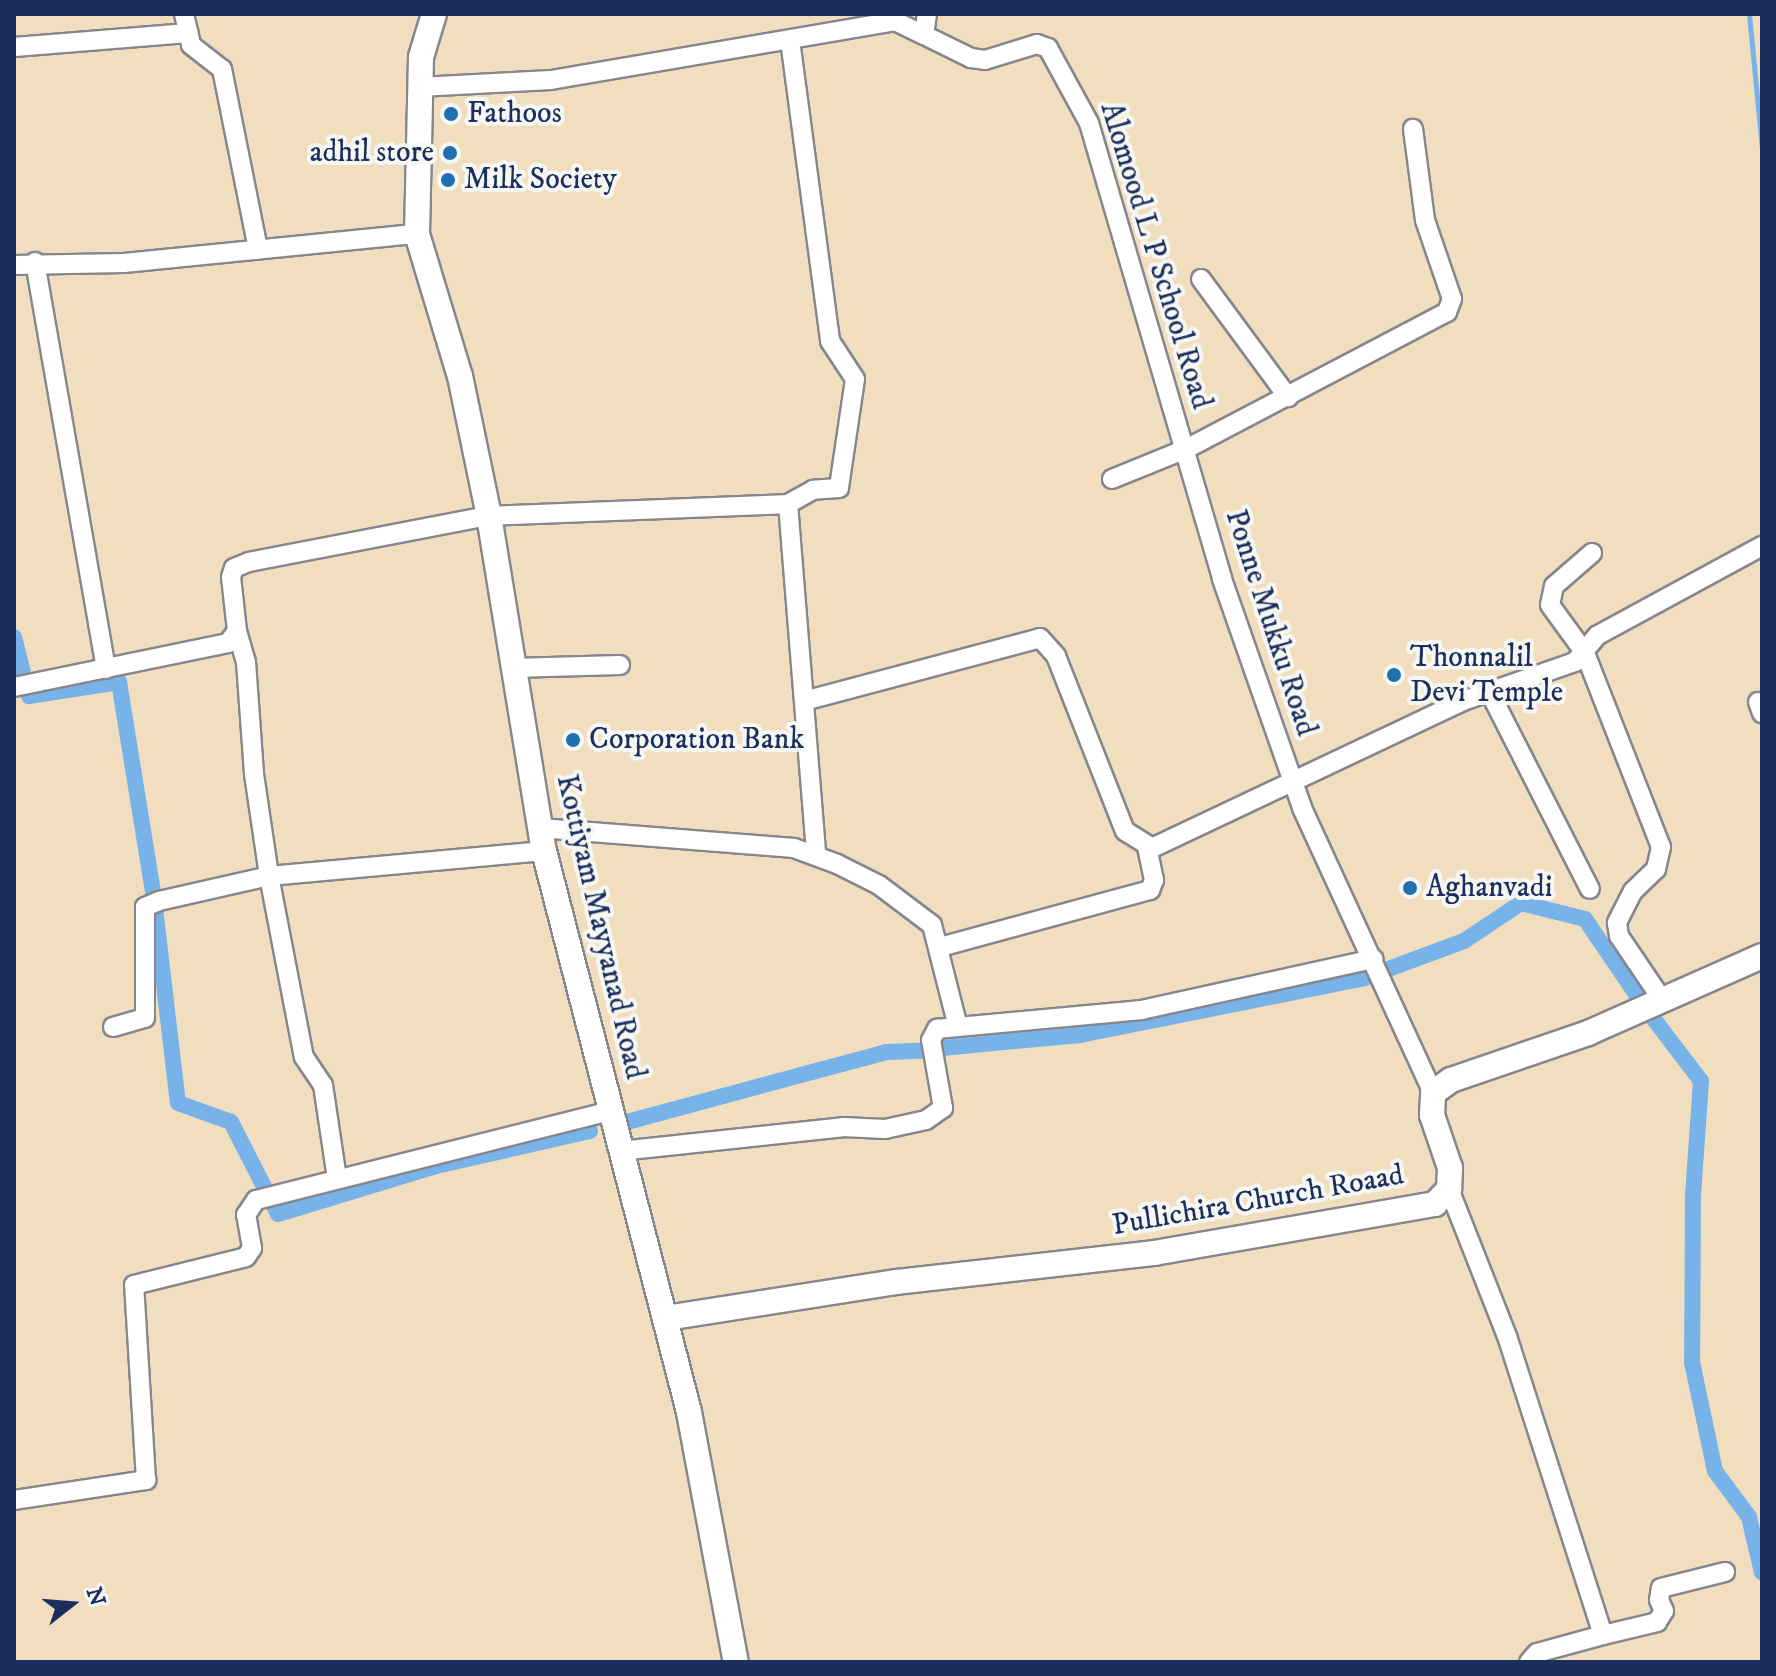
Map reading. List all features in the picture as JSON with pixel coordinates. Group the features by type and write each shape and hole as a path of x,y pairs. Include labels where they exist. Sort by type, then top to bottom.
{"main road":[{"name":"Kottiyam Mayyanad Road","path":"434,14 419,87 417,234 460,376 489,516 542,840 620,1151 666,1318 736,1662"},
{"path":"1433,1093 1451,1080 1663,1001 1762,956"},
{"name":"Pullichira Church Roaad","path":"666,1318 896,1282 1154,1253 1435,1204 1449,1189 1450,1168 1432,1115 1433,1093"}],"street":[{"path":"184,14 188,33 199,55 222,69 258,249"},
{"path":"419,87 551,80 895,21 924,35 927,14"},
{"path":"14,47 188,33"},
{"name":"Alomood L P School Road","path":"924,35 971,58 985,60 1037,44 1048,48 1055,59 1089,123 1186,449"},
{"path":"337,1179 323,1085 304,1057 269,876 254,774 246,662 237,631 231,577 240,564 489,516 788,504 813,490 839,488 855,379 830,341 790,40"},
{"path":"1112,479 1186,449 1447,312 1452,299 1425,220 1413,129"},
{"path":"14,265 35,262 124,263 417,234"},
{"path":"35,262 106,669"},
{"path":"1201,279 1288,397"},
{"name":"Ponne Mukku Road","path":"1186,449 1222,579 1292,778 1433,1093"},
{"path":"788,504 816,855"},
{"path":"1150,847 1224,817 1292,778 1489,691 1527,682 1585,653 1598,635 1762,546"},
{"path":"1592,553 1554,586 1550,605 1585,653 1661,847 1656,869 1633,891 1617,923 1619,936 1663,1001"},
{"path":"14,687 228,643 237,631"},
{"path":"804,701 1040,638 1056,656 1125,831 1150,847"},
{"path":"512,668 620,665"},
{"path":"1489,691 1590,889"},
{"path":"113,1027 145,1018 145,907 269,876 542,840 794,848 816,855 879,885 932,925 958,1027"},
{"path":"940,947 1150,890 1154,880 1150,847"},
{"path":"620,1151 843,1127 885,1129 926,1120 943,1108 932,1032 1141,1010 1373,959"},
{"path":"14,1500 146,1480 134,1285 246,1257 252,1248 249,1205 337,1179 610,1111"},
{"path":"1449,1189 1507,1336 1603,1635"},
{"path":"1529,1662 1537,1653 1657,1622 1664,1611 1659,1600 1661,1588 1725,1572"}],"waterway":[{"path":"1749,14 1762,149"},
{"path":"14,637 29,696 119,682 153,891 178,1103 231,1122 278,1214 436,1166 590,1131"},
{"path":"942,1048 1080,1035 1364,978 1464,941 1521,903 1585,919 1640,1000"},
{"path":"1653,1018 1701,1081 1693,1195 1692,1362 1715,1471 1749,1517 1762,1573"},
{"path":"627,1122 886,1052 921,1051"}],"place":[{"name":"Fathoos","path":"451,114"},
{"name":"adhil store","path":"450,153"},
{"name":"Milk Society","path":"448,180"},
{"name":"Thonnalil Devi Temple","path":"1394,675"},
{"name":"Corporation Bank","path":"573,740"},
{"name":"Aghanvadi","path":"1410,888"}]}
